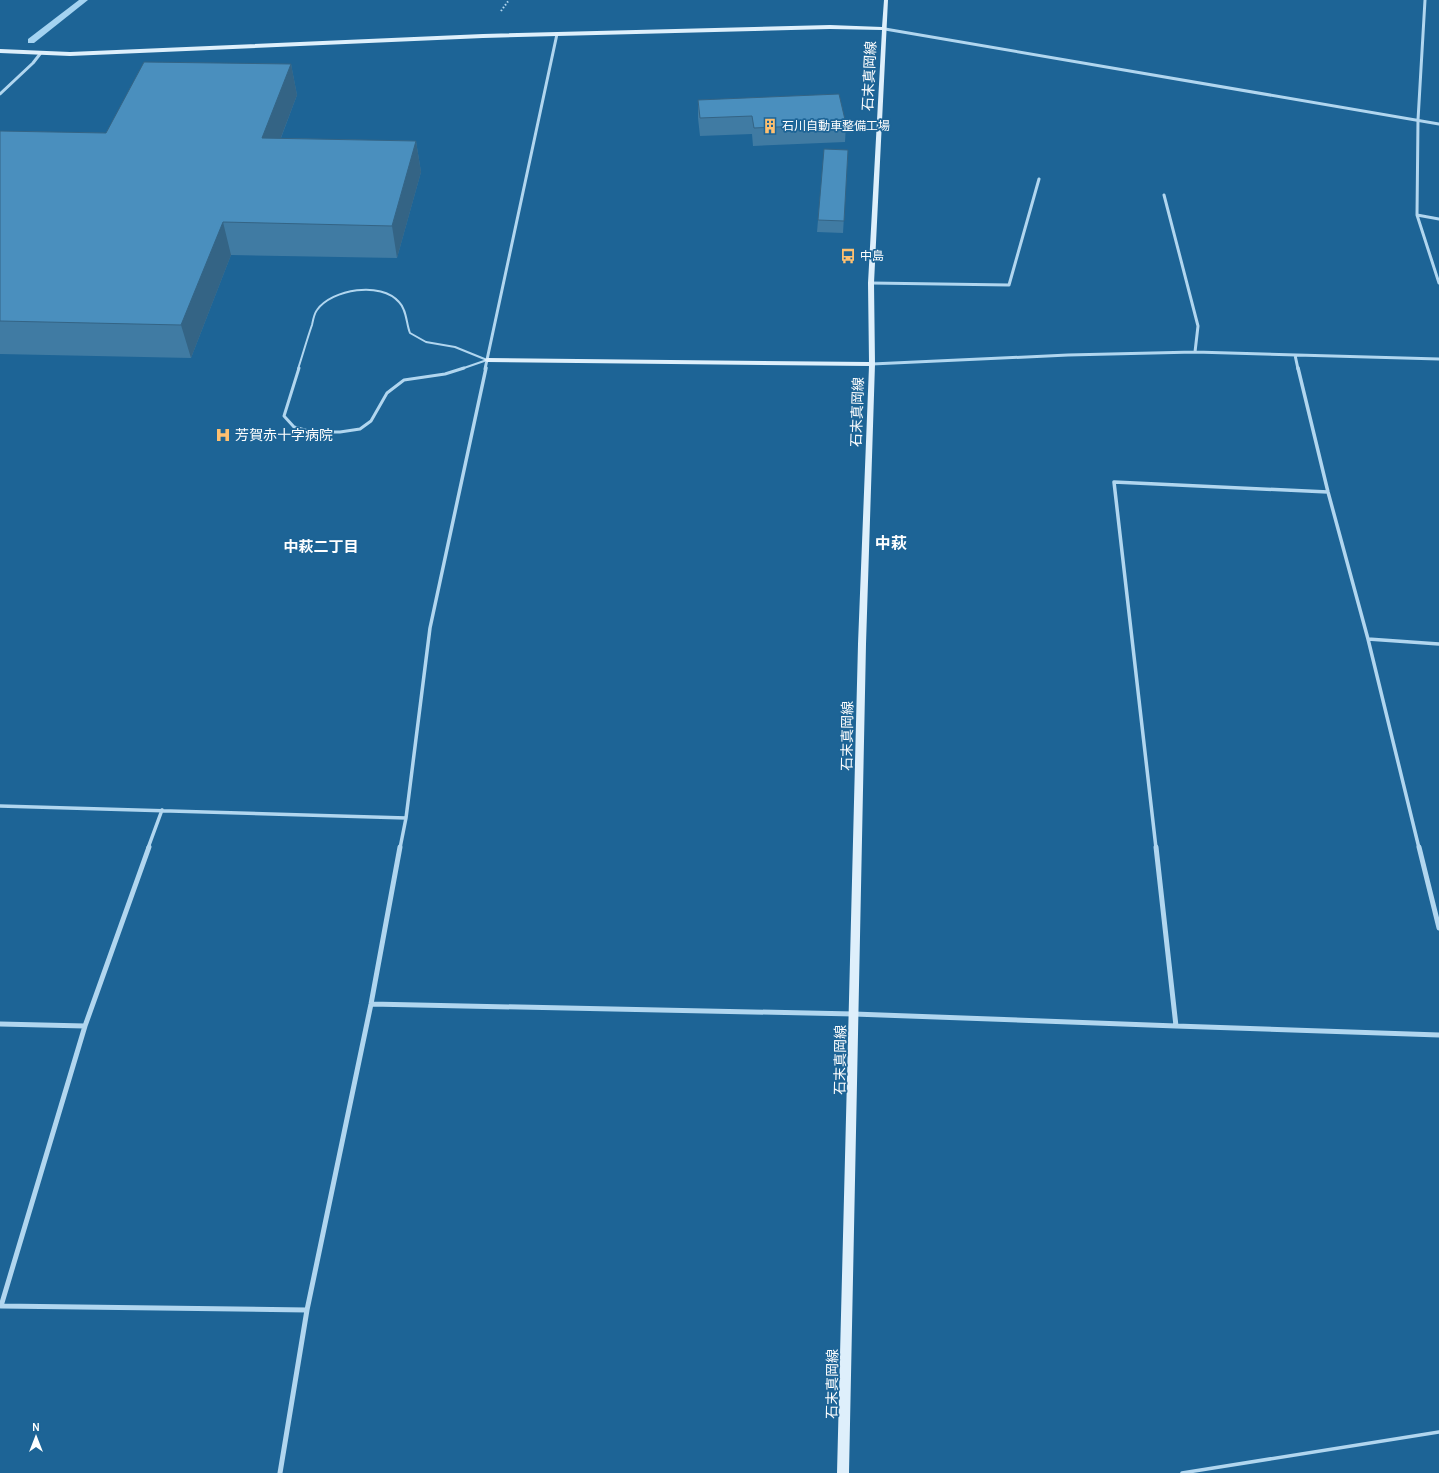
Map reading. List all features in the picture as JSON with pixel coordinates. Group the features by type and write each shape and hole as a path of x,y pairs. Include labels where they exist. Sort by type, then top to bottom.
{"main road":[{"name":"石末真岡線","path":"843,1473 862,644 872,364 871,283 886,0"},
{"path":"0,51 40,54 78,54 557,34 830,27 884,29"},
{"path":"487,360 872,364"}],"street":[{"path":"1425,0 1418,120 1417,215 1439,283"},
{"path":"884,29 1439,124"},
{"path":"280,1473 307,1310 371,1004 406,818 430,628 557,34"},
{"path":"0,94 33,63 40,54"},
{"path":"871,283 1009,285 1039,179"},
{"path":"1164,195 1198,326 1195,352"},
{"path":"1417,215 1439,219"},
{"path":"872,364 1068,355 1195,352 1439,359"},
{"path":"1295,355 1328,492 1368,639 1439,928"},
{"path":"1176,1026 1114,482 1328,492"},
{"path":"1368,639 1439,644"},
{"path":"0,806 406,818"},
{"path":"162,810 85,1026 1,1306 307,1310"},
{"path":"371,1004 854,1014 1439,1035"},
{"path":"0,1024 85,1026"}],"lane":[{"path":"364,289 389,293 401,302 410,333 426,342 455,347 487,360 445,374 404,380 387,393 371,421 360,429 340,432 312,432 294,427 284,416 316,310 326,301 343,293 364,289"},
{"path":"1182,1473 1439,1432"}],"building":[{"path":"144,62 291,64 262,138 416,141 392,226 223,222 181,325 0,321 0,131 106,133"},
{"path":"839,94 846,124 754,128 752,116 700,118 698,100"},
{"path":"824,149 848,150 844,221 818,220"}],"waterway":[{"path":"31,41 84,0"}],"place":[{"name":"石川自動車整備工場","path":"770,126"},
{"name":"中島","path":"848,256"},
{"name":"芳賀赤十字病院","path":"223,435"}],"district":[{"name":"中萩","path":"891,543"},
{"name":"中萩二丁目","path":"321,547"}]}
